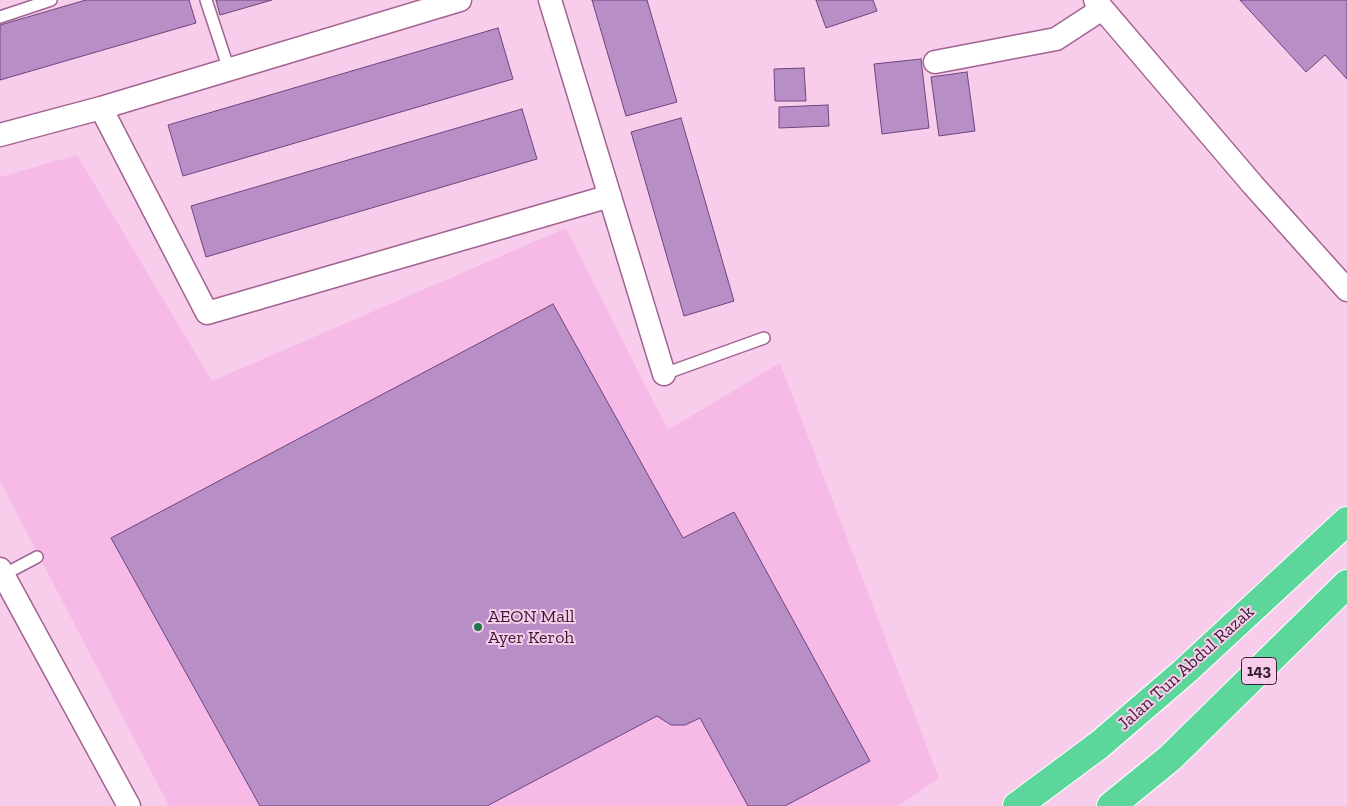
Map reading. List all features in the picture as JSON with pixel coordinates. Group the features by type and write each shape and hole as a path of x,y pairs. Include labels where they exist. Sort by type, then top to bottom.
{"highway":[{"name":"Jalan Tun Abdul Razak","path":"1017,806 1099,745 1184,672 1347,521"},
{"name":"143","path":"1111,806 1170,758 1347,584"}],"street":[{"path":"0,135 101,108 460,0"},
{"path":"550,0 664,374"},
{"path":"935,62 1056,39 1098,4 1306,246 1347,290"},
{"path":"101,108 207,314 610,196"},
{"path":"1306,246 1347,267"},
{"path":"2,572 129,806"}],"lane":[{"path":"0,17 51,0"},
{"path":"206,0 229,70"},
{"path":"664,374 764,338"},
{"path":"2,572 37,557"}],"shaded area":[{"path":"77,155 212,381 566,228 668,430 780,363 939,778 898,806 169,806 0,481 0,177"}],"building":[{"path":"86,0 189,0 196,23 0,80 0,25"},
{"path":"216,0 272,0 220,15"},
{"path":"592,0 647,0 677,102 626,116"},
{"path":"816,0 873,0 877,11 826,28"},
{"path":"1240,0 1347,0 1347,79 1325,55 1306,72"},
{"path":"498,28 513,79 183,176 168,125"},
{"path":"921,59 929,128 882,134 874,64"},
{"path":"804,68 806,101 775,101 774,69"},
{"path":"967,72 975,131 939,136 931,77"},
{"path":"828,105 829,126 779,128 779,107"},
{"path":"522,109 537,159 206,257 191,206"},
{"path":"681,118 734,301 684,316 631,132"},
{"name":"AEON Mall Ayer Keroh","path":"553,304 683,538 734,512 870,761 785,806 748,806 700,718 685,725 671,725 657,716 487,806 260,806 111,538"}],"place":[{"name":"AEON Mall Ayer Keroh","path":"478,627"}]}
